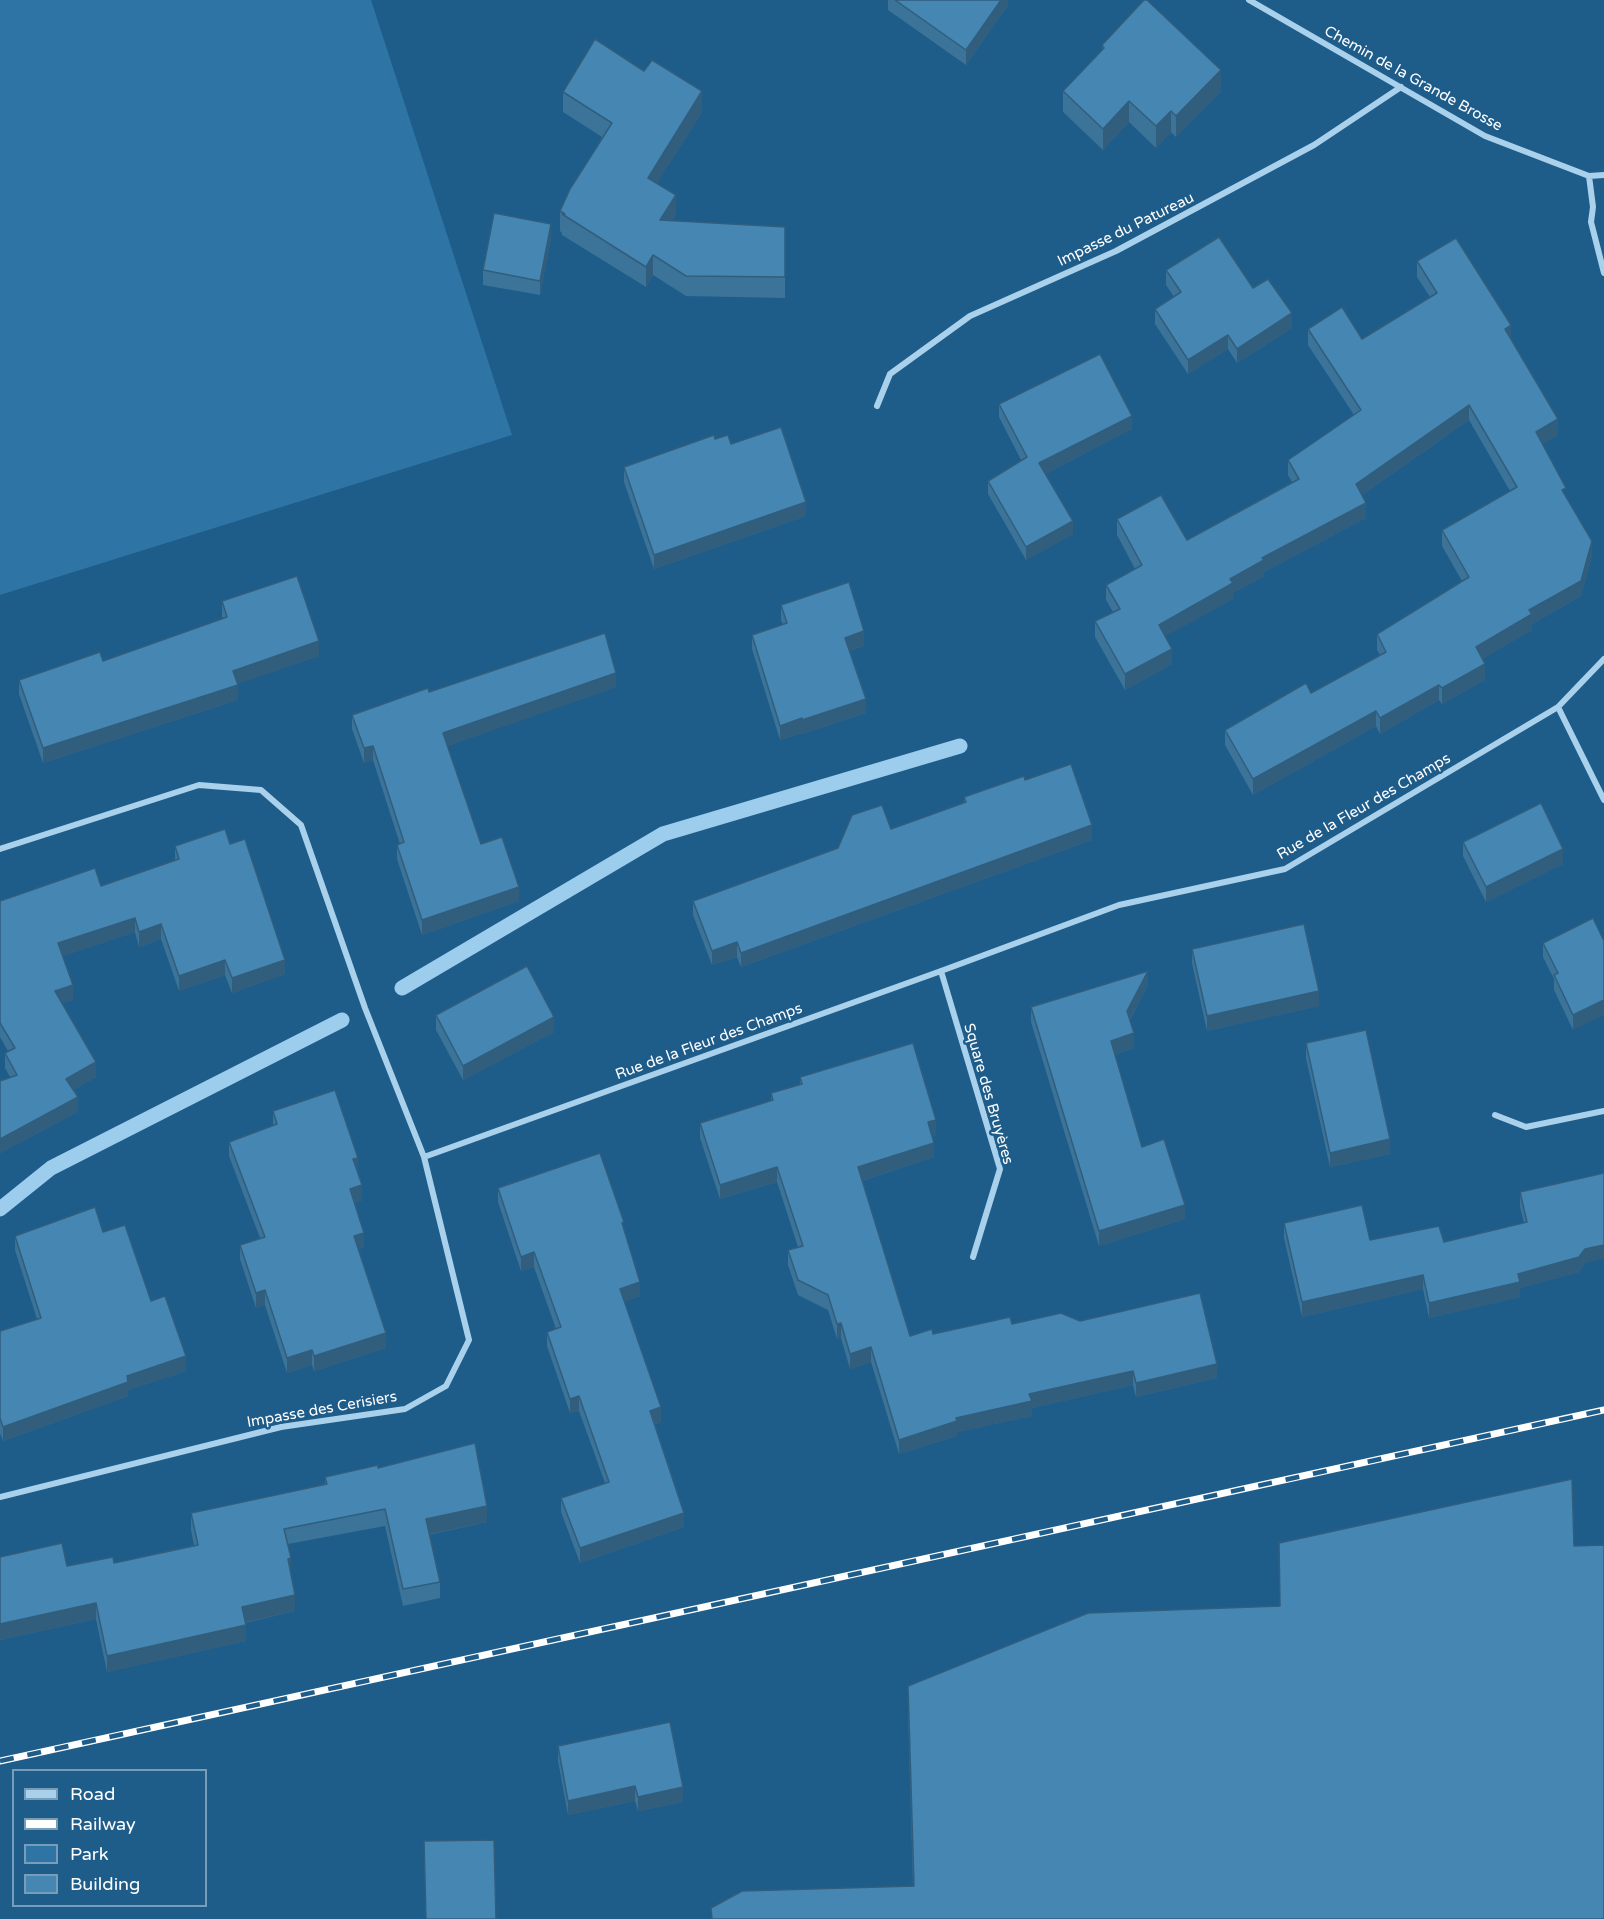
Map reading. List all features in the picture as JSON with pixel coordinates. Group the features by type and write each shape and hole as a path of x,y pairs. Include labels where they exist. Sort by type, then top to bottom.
{"street":[{"name":"Chemin de la Grande Brosse","path":"1249,0 1485,136 1589,176 1604,175"},
{"name":"Impasse du Patureau","path":"877,406 890,374 969,316 1116,251 1314,145 1401,87"},
{"path":"1589,176 1593,207 1591,222 1604,273"},
{"name":"Rue de la Fleur des Champs","path":"424,1157 1119,905 1285,869 1558,707 1604,659"},
{"path":"1558,707 1604,800"},
{"path":"0,849 199,786 261,790 300,825 365,1008 424,1157"},
{"name":"Square des Bruyères","path":"940,971 1000,1169 973,1257"},
{"path":"1495,1115 1526,1127 1604,1111"},
{"name":"Impasse des Cerisiers","path":"0,1497 281,1426 405,1409 446,1386 470,1340 424,1157"}],"green space":[{"path":"0,0 371,0 512,435 0,595"}],"building":[{"path":"895,0 1001,0 966,50"},
{"path":"1144,0 1147,0 1221,70 1176,116 1171,111 1156,126 1129,101 1103,129 1063,91 1104,48 1102,45"},
{"path":"595,39 644,71 652,60 702,91 648,178 676,195 660,220 785,227 785,277 686,276 653,255 646,267 562,214 565,214 560,211 570,189 612,123 563,92"},
{"path":"494,213 551,224 540,281 483,270"},
{"path":"1219,237 1253,288 1268,279 1292,313 1237,349 1228,335 1188,360 1155,309 1181,292 1166,270"},
{"path":"1456,238 1511,325 1505,329 1558,419 1536,432 1566,488 1562,490 1592,541 1581,581 1529,610 1532,614 1476,647 1485,664 1442,688 1439,685 1380,718 1376,711 1253,779 1225,730 1306,683 1311,693 1386,652 1377,634 1469,577 1442,530 1517,487 1469,405 1356,484 1366,503 1262,558 1264,560 1230,579 1233,583 1159,625 1172,649 1125,674 1095,621 1120,609 1106,585 1142,565 1117,519 1161,495 1187,540 1299,479 1288,460 1361,410 1308,329 1342,307 1362,339 1437,293 1417,261"},
{"path":"1100,354 1132,416 1039,463 1073,521 1026,547 988,481 1027,457 999,404"},
{"path":"781,427 806,502 654,555 624,467 714,435 715,439 728,435 731,444"},
{"path":"297,576 319,641 233,671 238,685 43,748 19,680 100,652 103,661 227,617 222,601"},
{"path":"849,582 864,631 845,638 866,699 780,726 752,635 787,623 781,605"},
{"path":"605,633 616,673 443,733 481,844 502,837 519,887 422,920 397,845 404,842 373,746 364,748 352,715 428,688 429,692"},
{"path":"1071,764 1092,825 741,953 737,942 712,951 693,901 838,848 852,815 882,805 891,829 966,802 964,797 1024,776 1025,780"},
{"path":"1541,803 1563,849 1486,887 1463,842"},
{"path":"225,829 230,844 245,839 285,960 232,978 225,960 179,976 161,924 139,932 135,918 58,943 73,985 55,991 96,1062 66,1079 78,1097 0,1139 0,1081 17,1075 5,1053 15,1048 0,1023 0,901 95,868 101,886 179,859 175,846"},
{"path":"1593,918 1604,941 1604,1000 1573,1015 1554,975 1558,973 1543,943"},
{"path":"1304,924 1319,991 1207,1016 1192,949"},
{"path":"527,966 554,1017 463,1066 436,1015"},
{"path":"1148,971 1127,1011 1134,1033 1111,1041 1142,1147 1164,1139 1185,1205 1099,1231 1031,1007"},
{"path":"1366,1030 1390,1139 1330,1153 1306,1043"},
{"path":"913,1043 936,1120 928,1122 934,1143 858,1167 910,1336 932,1329 933,1334 1010,1317 1012,1324 1061,1313 1080,1321 1200,1293 1217,1364 1136,1383 1133,1371 1029,1394 1032,1401 956,1418 957,1421 899,1440 871,1347 850,1354 841,1323 837,1324 828,1295 798,1280 788,1250 803,1246 777,1167 720,1185 700,1123 773,1100 771,1093 802,1084 800,1077"},
{"path":"335,1090 358,1158 353,1159 362,1185 350,1189 364,1233 354,1236 386,1333 314,1356 312,1350 287,1358 265,1290 256,1293 240,1245 265,1237 229,1142 277,1124 273,1111"},
{"path":"600,1153 624,1222 622,1223 640,1282 620,1289 661,1407 650,1411 684,1513 580,1548 561,1498 609,1482 579,1396 570,1399 547,1332 561,1327 534,1252 521,1257 498,1188"},
{"path":"1604,1173 1604,1245 1585,1249 1579,1257 1518,1274 1520,1282 1429,1303 1423,1275 1302,1302 1284,1223 1362,1205 1370,1240 1439,1226 1444,1242 1527,1222 1520,1192"},
{"path":"95,1207 103,1232 125,1225 151,1301 165,1296 186,1356 127,1376 128,1382 3,1427 0,1418 0,1331 41,1318 15,1236"},
{"path":"475,1443 487,1506 426,1519 440,1582 403,1589 385,1509 284,1529 291,1558 288,1559 295,1595 242,1607 246,1625 107,1656 96,1603 0,1624 0,1557 62,1543 67,1566 113,1557 114,1563 198,1545 191,1513 327,1484 325,1477 378,1465 378,1468"},
{"path":"1572,1479 1574,1546 1604,1545 1604,1919 712,1919 711,1908 742,1891 914,1886 908,1686 1088,1613 1280,1606 1279,1543"},
{"path":"670,1722 683,1787 638,1797 635,1786 568,1801 558,1746"},
{"path":"494,1840 496,1919 426,1919 424,1841"}],"waterway":[{"path":"402,988 663,834 960,746"},
{"path":"0,1209 51,1168 342,1020"}],"railway":[{"path":"0,1761 1604,1410"}]}
